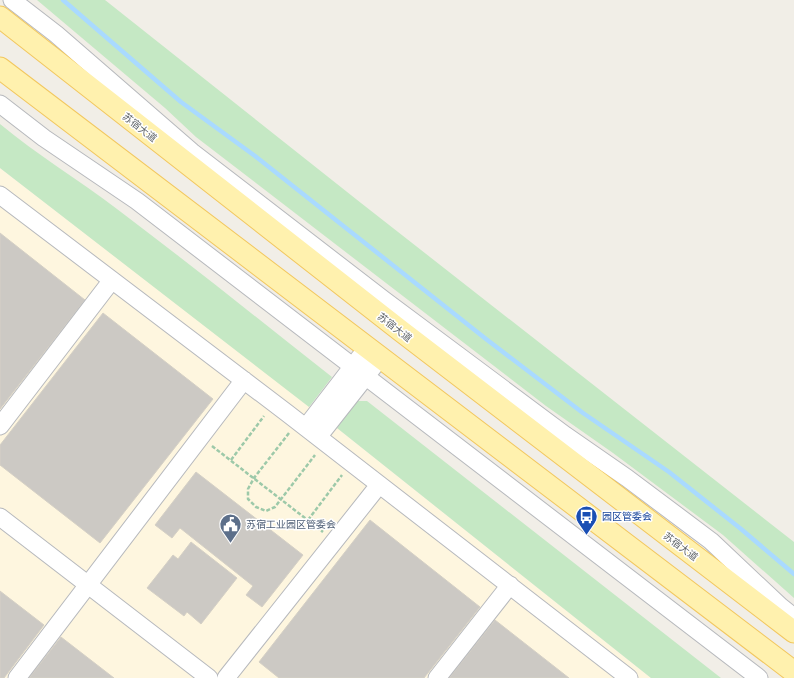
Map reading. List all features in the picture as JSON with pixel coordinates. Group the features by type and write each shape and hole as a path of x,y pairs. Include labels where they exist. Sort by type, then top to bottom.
{"main road":[{"name":"苏宿大道","path":"0,17 395,327 794,632"},
{"path":"0,68 794,672"}],"lane":[{"path":"12,0 56,34 192,152 384,300 558,430 627,478 711,540 780,606 794,617"},
{"path":"0,104 44,138 137,201 759,678"},
{"path":"0,195 244,380 307,438 380,485 629,678"},
{"path":"0,426 112,280"},
{"path":"307,438 353,366 374,352"},
{"path":"307,438 366,376 374,352"},
{"path":"17,678 244,380"},
{"path":"226,678 380,485"},
{"path":"0,517 209,678"},
{"path":"438,678 510,585"}],"path":[{"path":"231,460 264,415 270,419"},
{"path":"288,433 307,438 316,454 321,459"},
{"path":"288,433 307,438 316,454"},
{"path":"288,433 254,478 248,489 248,499 256,507 266,511 275,507 282,500 316,454"},
{"path":"201,437 335,541"},
{"path":"308,520 342,475 337,471"}],"shaded area":[{"path":"0,168 337,428 651,678 0,678"}],"green space":[{"path":"37,0 105,0 361,203 794,542 794,598 723,535 613,453 546,406 196,137 165,108"},
{"path":"0,124 103,198 332,377 309,407 0,168"},
{"path":"356,401 367,401 721,678 651,678 337,428"}],"building":[{"path":"0,233 85,300 0,409"},
{"path":"103,313 213,399 100,543 0,465 0,445"},
{"path":"196,472 303,555 262,607 246,595 253,586 180,528 172,538 155,525"},
{"path":"370,520 480,607 424,678 279,678 259,662"},
{"path":"191,542 237,578 201,624 187,612 184,616 147,588 173,555 178,559"},
{"path":"0,591 44,625 4,678 0,678"},
{"path":"495,620 569,678 449,678"},
{"path":"61,637 114,678 29,678"}],"waterway":[{"path":"63,0 181,102 255,156 486,339 583,413 669,472 741,529 794,574"}],"place":[{"name":"园区管委会","path":"587,536"},
{"name":"苏宿工业园区管委会","path":"230,544"}]}
